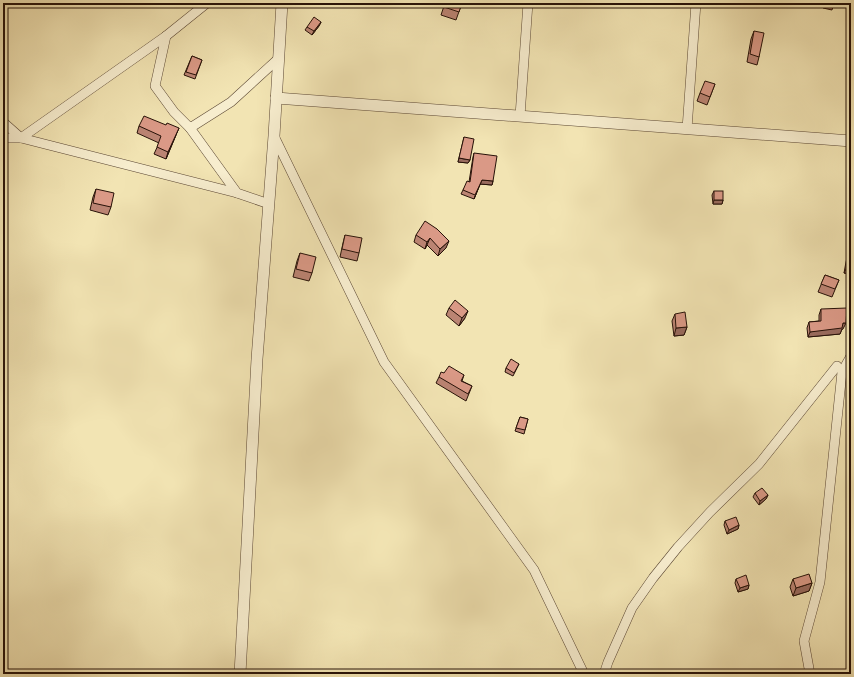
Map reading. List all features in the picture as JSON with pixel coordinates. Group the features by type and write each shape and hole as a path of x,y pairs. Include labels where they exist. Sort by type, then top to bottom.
{"street":[{"path":"21,138 166,36 207,3"},
{"path":"520,116 528,3"},
{"path":"687,128 696,3"},
{"path":"240,674 257,359 274,136 280,6"},
{"path":"166,36 155,86 174,112 190,128 238,193"},
{"path":"190,128 230,102 278,59"},
{"path":"276,98 851,141"},
{"path":"3,122 21,138"},
{"path":"274,136 384,362 534,570 582,673"},
{"path":"3,138 21,138 238,193 269,204"},
{"path":"810,674 804,641 820,582 842,372 851,356"},
{"path":"604,674 632,608 653,578 678,547 710,512 759,464 837,366"}],"building":[{"path":"445,3 462,3 459,12 444,7"},
{"path":"825,3 834,3 833,6"},
{"path":"314,17 321,22 314,31 307,27"},
{"path":"754,31 764,33 759,57 750,54"},
{"path":"192,56 202,60 196,75 186,72"},
{"path":"705,81 715,84 710,97 700,93"},
{"path":"144,116 166,125 167,123 179,128 168,152 157,147 161,136 139,126"},
{"path":"464,137 474,139 470,160 459,158"},
{"path":"474,153 497,156 493,181 482,180 475,195 463,190 467,181 470,182"},
{"path":"96,189 114,193 111,207 93,203"},
{"path":"714,191 723,191 723,200 714,200"},
{"path":"425,221 437,229 449,241 440,249 430,238 427,242 416,235"},
{"path":"345,235 362,238 359,253 342,249"},
{"path":"300,253 316,257 312,273 296,269"},
{"path":"847,258 851,259 851,270 846,269"},
{"path":"825,275 839,280 835,289 821,284"},
{"path":"455,300 468,311 462,318 449,308"},
{"path":"847,308 846,323 843,323 842,328 810,332 809,322 821,321 821,309"},
{"path":"685,312 687,327 676,328 675,314"},
{"path":"511,359 519,364 514,373 506,368"},
{"path":"449,366 464,375 461,381 472,386 468,394 439,377 441,372 444,373"},
{"path":"520,417 528,419 525,430 516,428"},
{"path":"762,488 768,495 760,501 755,493"},
{"path":"736,517 739,525 729,530 725,521"},
{"path":"809,574 812,583 796,588 793,579"},
{"path":"746,575 749,585 740,588 736,579"}]}
